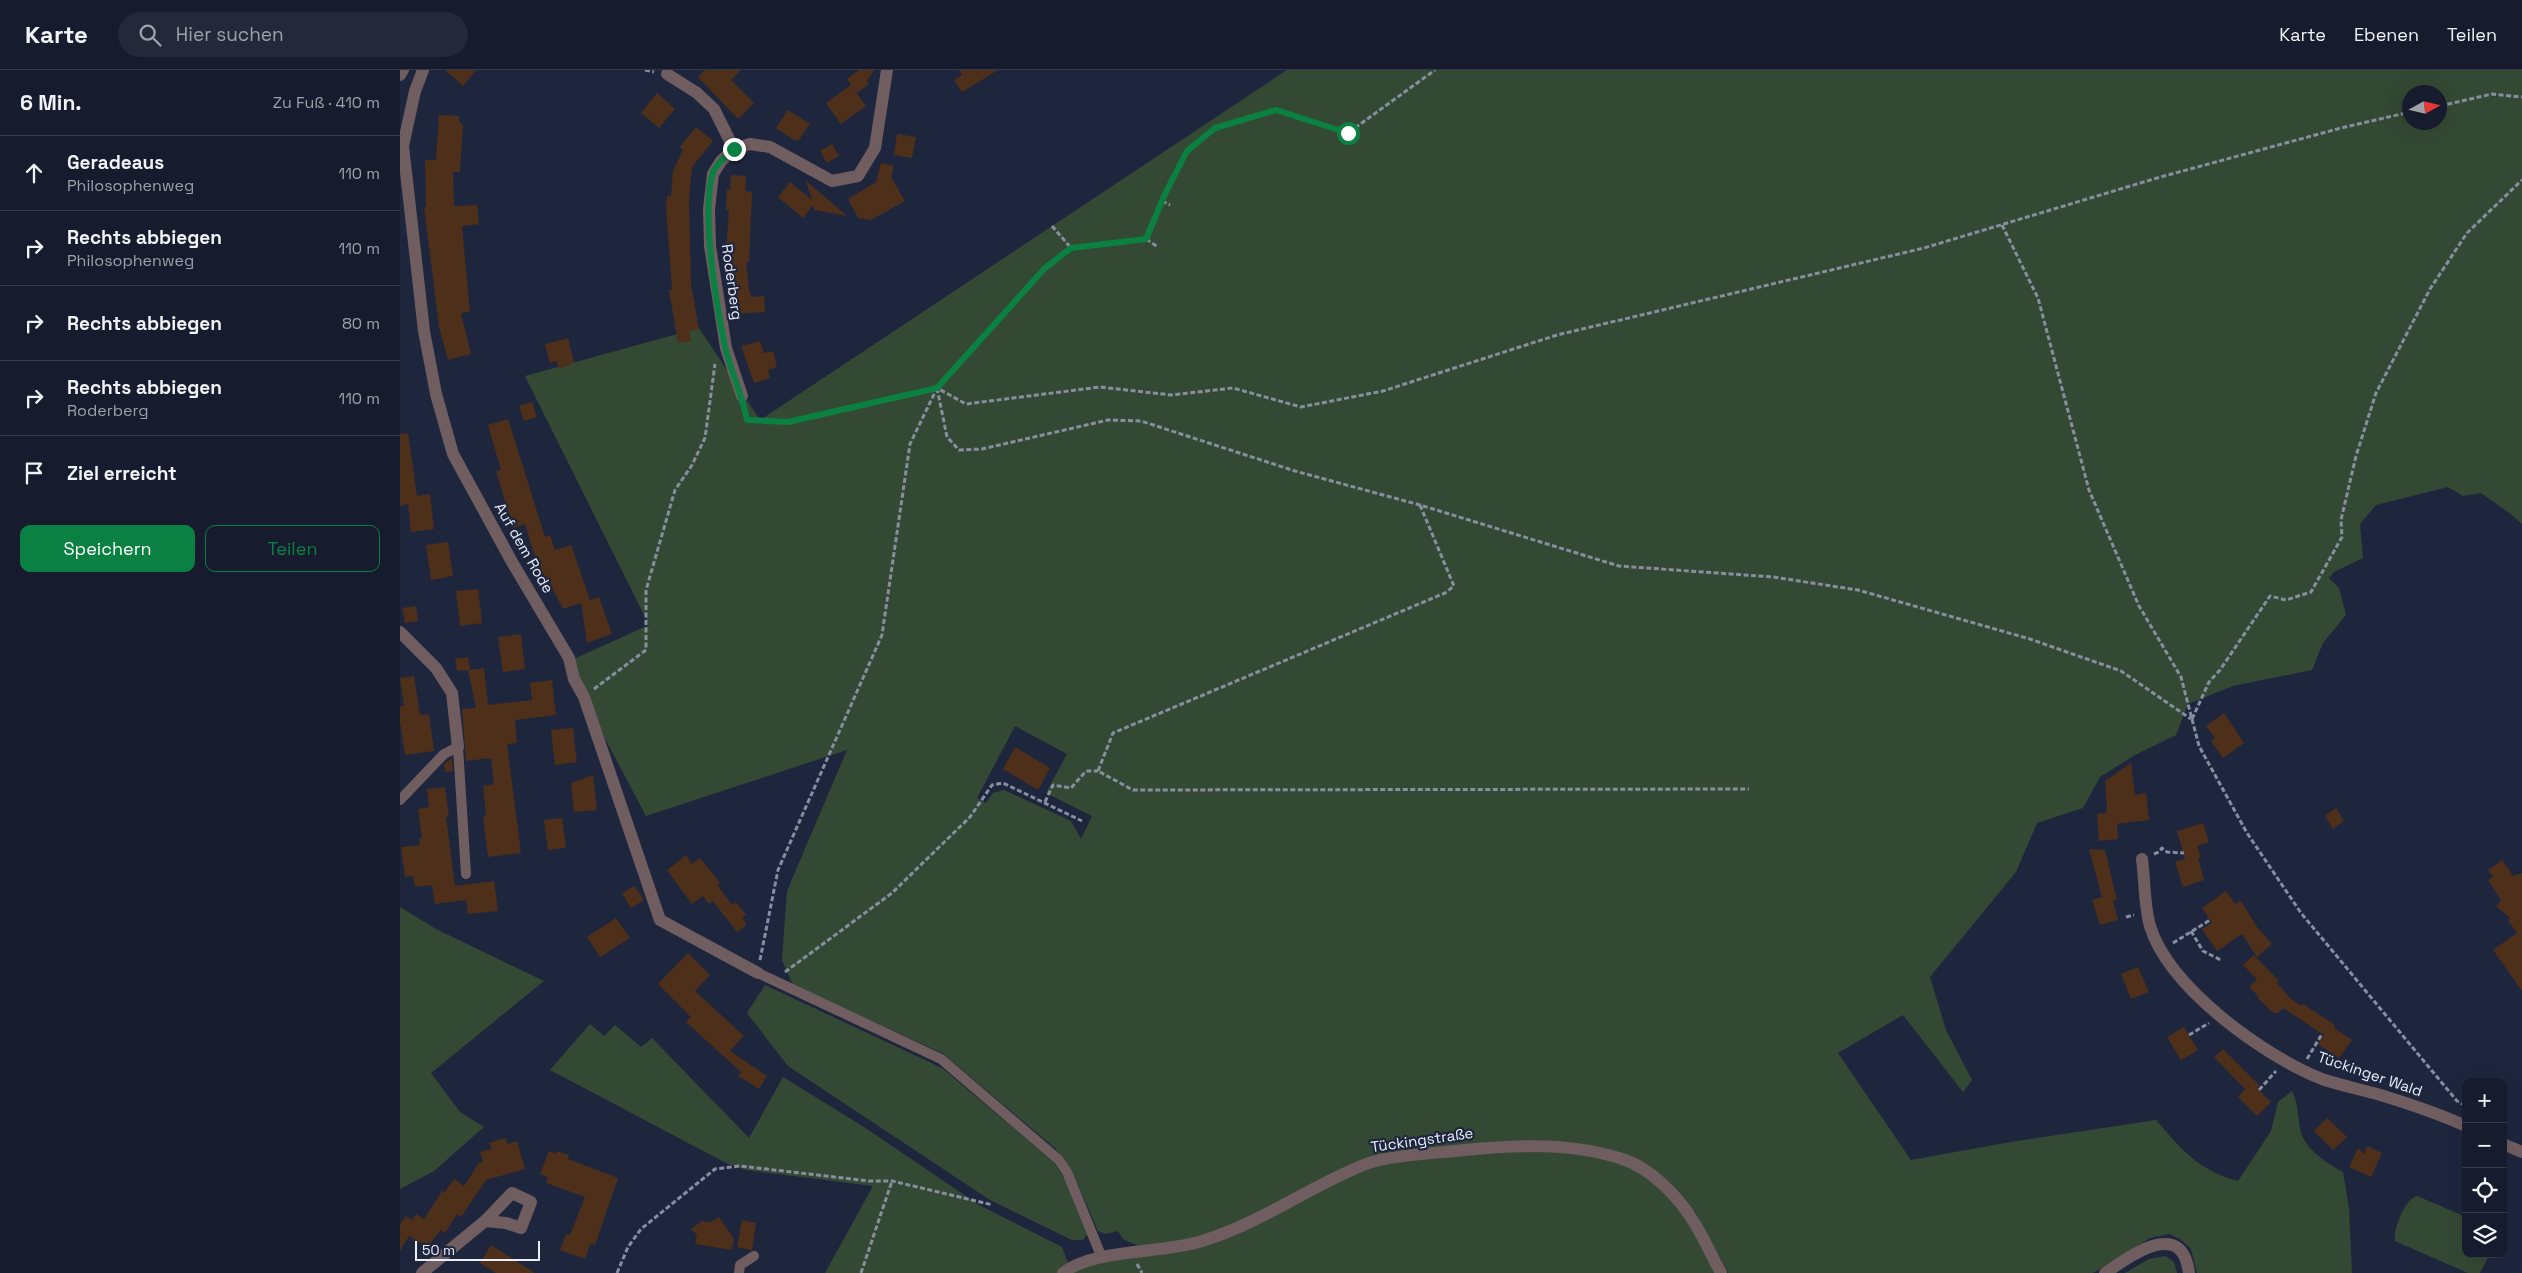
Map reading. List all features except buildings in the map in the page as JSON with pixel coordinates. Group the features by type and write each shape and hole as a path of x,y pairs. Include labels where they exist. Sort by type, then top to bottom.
{"street":[{"path":"400,75 403,70"},
{"name":"Auf dem Rode","path":"423,70 415,91 403,146 424,330 436,394 453,454 512,562 570,658 574,679 584,697 660,920 758,973"},
{"path":"667,74 698,93 714,109 734,149 750,144 770,147 832,180 858,176 875,148 887,70"},
{"name":"Roderberg","path":"734,149 720,161 713,174 709,210 710,246 726,348 742,396"},
{"path":"400,632 436,668 452,693 458,747"},
{"name":"Tückinger Wald","path":"2142,859 2147,911 2151,928 2162,950 2201,1001 2240,1032 2286,1060 2322,1078 2425,1110 2462,1124"},
{"name":"Tückingstraße","path":"1063,1273 1070,1268 1102,1258 1201,1242 1262,1216 1368,1163 1430,1154 1513,1146 1586,1150 1627,1160 1654,1178 1676,1198 1688,1213 1720,1273"},
{"path":"2507,1146 2522,1152"},
{"path":"422,1273 486,1221"},
{"path":"2105,1273 2152,1244 2171,1244 2182,1252 2189,1273"}],"lane":[{"path":"400,800 444,754 458,747 466,874"},
{"path":"758,973 941,1059 1058,1159 1067,1172 1102,1258"},
{"path":"739,1273 740,1265 754,1256"}],"path":[{"path":"1348,133 1436,70"},
{"path":"2447,104 2492,94 2522,97"},
{"path":"1146,239 1162,201 1187,151 1215,128 1276,110 1348,133"},
{"path":"742,396 747,420 788,422 937,388 966,404 1100,387 1171,395 1232,388 1301,408 1383,391 1557,335 1924,248 2157,178 2341,128 2402,114"},
{"path":"1348,133 1350,139"},
{"path":"2191,719 2209,682 2220,670 2270,596 2286,600 2311,592 2342,537 2341,520 2356,456 2376,393 2430,290 2467,232 2522,180"},
{"path":"1162,201 1170,206"},
{"path":"2002,225 2038,298 2090,490 2139,606 2181,677 2199,746 2247,833 2301,913 2462,1104"},
{"path":"1052,226 1071,248"},
{"path":"758,973 778,870 882,635 910,444 937,388 1045,268 1071,248 1146,239 1158,247"},
{"path":"584,697 646,650 646,590 675,490 692,466 705,438 718,350 726,348"},
{"path":"937,388 947,437 959,450 982,449 1108,420 1141,421 1295,471 1420,505 1619,566 1773,577 1858,590 2030,639 2121,671 2191,719"},
{"path":"1098,770 1114,733 1445,593 1454,586 1420,505"},
{"path":"1045,802 1053,785 1071,788 1086,771 1098,770 1133,790 1749,789"},
{"path":"776,981 892,892 970,817 992,785 1003,783 1082,821"},
{"path":"2159,852 2162,848 2168,852 2184,853"},
{"path":"2162,950 2210,920"},
{"path":"2191,931 2203,950 2222,960"},
{"path":"2189,1035 2220,1016"},
{"path":"2302,1068 2322,1034"},
{"path":"2259,1090 2286,1060"},
{"path":"617,1273 628,1247 641,1228 715,1169 740,1166 869,1181 892,1181 993,1205"},
{"path":"861,1273 892,1181"}],"green space":[{"path":"1287,70 2522,70 2522,524 2481,493 2463,496 2448,487 2376,505 2360,524 2363,558 2334,572 2329,578 2339,588 2346,615 2323,643 2312,670 2233,686 2188,704 2176,735 2135,755 2100,777 2083,808 2037,823 2016,872 1930,977 1946,1030 1972,1080 1963,1092 1903,1015 1838,1053 1911,1160 2011,1142 2156,1120 2192,1158 2224,1177 2238,1181 2271,1131 2278,1102 2292,1091 2297,1105 2300,1129 2306,1143 2323,1160 2343,1172 2349,1208 2352,1273 2197,1273 2191,1249 2180,1239 2169,1234 2150,1238 2093,1273 1728,1273 1695,1211 1689,1213 1721,1273 825,1273 873,1186 746,1170 726,1163 550,1070 590,1024 604,1036 615,1025 641,1047 652,1038 749,1138 783,1077 864,1127 979,1205 1062,1247 1070,1268 1130,1253 1136,1245 1123,1239 1118,1231 1105,1234 1098,1231 1071,1169 1056,1149 942,1053 793,985 782,960 787,891 847,750 646,816 565,663 649,625 525,376 699,328 760,420","holes":["1015,726 1067,754 1046,793 1092,816 1081,839 1071,821 1004,790 993,793 986,803 977,798"]},
{"path":"400,907 436,929 544,981 431,1073 460,1112 484,1127 434,1171 400,1189"},
{"path":"765,985 942,1068 1053,1161 1064,1177 1087,1235 1083,1240 1072,1240 990,1200 788,1066 747,1013"},
{"path":"2417,1196 2462,1215 2462,1258 2488,1258 2480,1273 2468,1273 2395,1241 2396,1229 2401,1215 2404,1208"},
{"path":"2165,1256 2174,1262 2177,1273 2125,1273 2149,1259"}],"route":[{"path":"734,149 720,161 713,174 709,210 710,246 726,348 742,396 747,420 788,422 937,388 1045,268 1071,248 1146,239 1165,194 1187,151 1215,128 1276,110 1348,133"}]}
